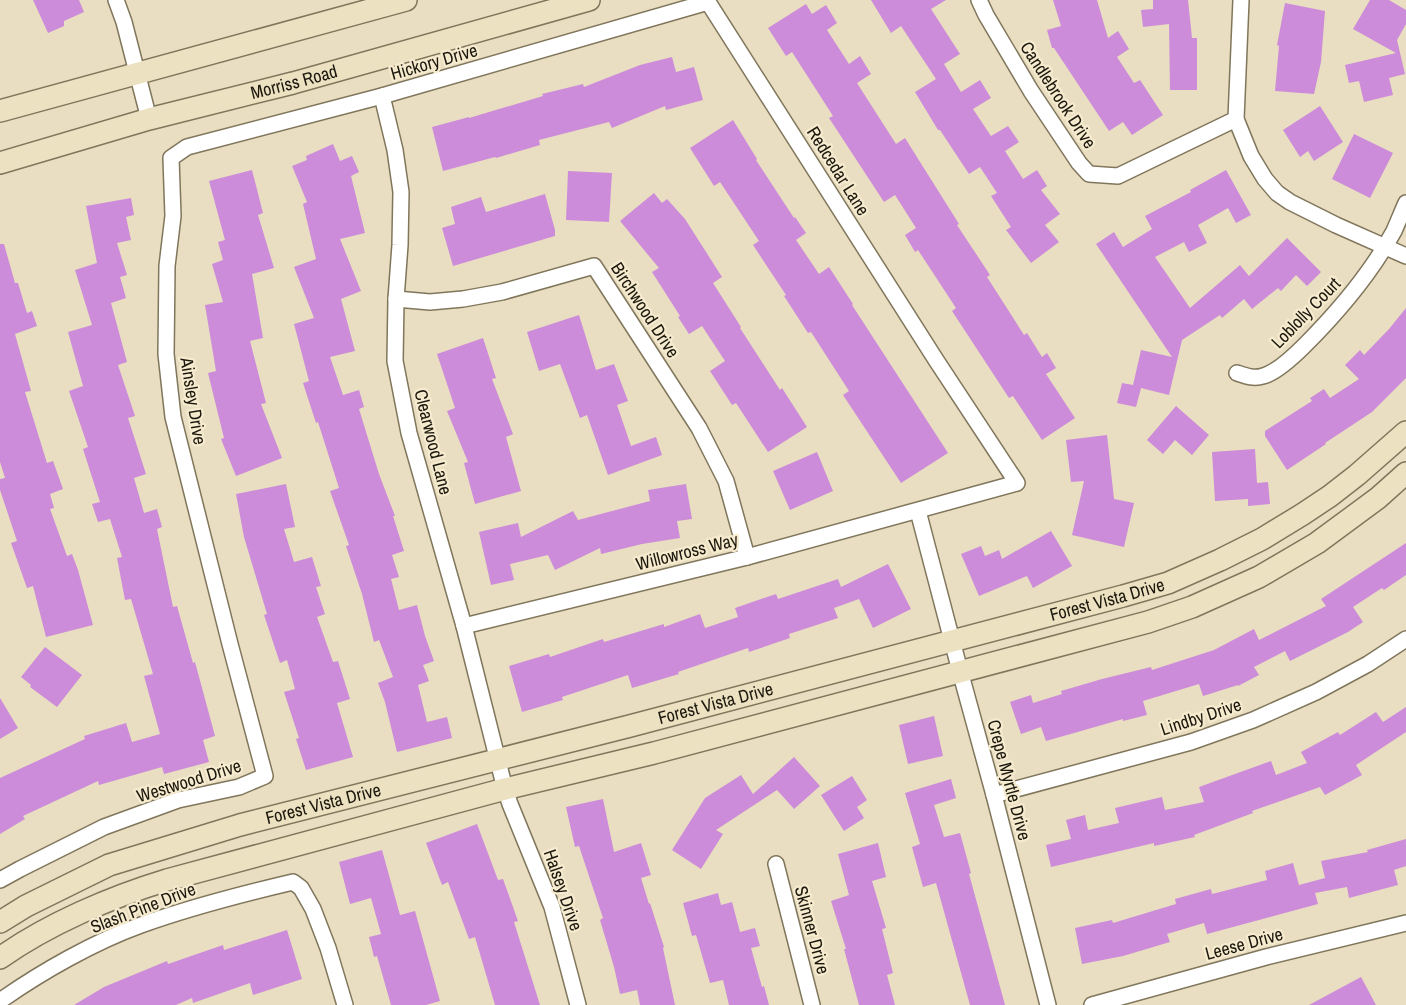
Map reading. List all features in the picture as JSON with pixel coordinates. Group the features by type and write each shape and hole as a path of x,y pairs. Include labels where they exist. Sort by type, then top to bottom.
{"main road":[{"path":"0,112 406,0"},
{"name":"Morriss Road","path":"0,163 149,120 293,83 589,0"},
{"name":"Forest Vista Drive","path":"0,922 26,906 109,865 240,825 498,760 1168,583 1220,560 1304,514 1357,476 1406,432"},
{"name":"Forest Vista Drive","path":"0,958 44,931 139,888 505,789 654,753 1148,622 1201,603 1259,577 1317,543 1378,498 1406,473"}],"street":[{"path":"116,0 124,22 149,120"},
{"name":"Candlebrook Drive","path":"979,0 1031,91 1075,157 1089,174 1118,176 1236,119"},
{"path":"1240,0 1236,119 1251,156 1265,180 1277,193 1290,202 1406,256"},
{"name":"Hickory Drive","path":"171,158 187,146 382,96 708,2"},
{"name":"Redcedar Lane","path":"708,2 936,360"},
{"name":"Clearwood Lane","path":"382,96 395,150 401,192 395,361 409,433 464,626 505,789"},
{"name":"Ainsley Drive","path":"171,158 173,216 167,266 166,354 173,417 230,644"},
{"name":"Loblolly Court","path":"1237,373 1249,378 1264,376 1298,352 1358,285 1394,230 1406,203"},
{"name":"Birchwood Drive","path":"396,299 430,302 463,299 502,292 594,266 700,428 726,481 747,557"},
{"name":"Willowross Way","path":"464,626 747,557 1017,483 936,360"},
{"name":"Crepe Myrtle Drive","path":"918,511 1048,1005"},
{"name":"Lindby Drive","path":"994,795 1191,742 1253,720 1368,664 1406,639"},
{"name":"Westwood Drive","path":"0,880 104,827 178,800 239,787 265,776 230,644"},
{"name":"Halsey Drive","path":"505,789 552,907 578,1005"},
{"name":"Skinner Drive","path":"776,864 812,1005"},
{"name":"Slash Pine Drive","path":"0,1001 52,968 141,925 206,904 293,882 302,888 313,909 328,948 345,1005"},
{"name":"Leese Drive","path":"1092,1005 1266,958 1406,923"}],"building":[{"path":"33,0 79,0 84,12 64,21 64,26 48,33"},
{"path":"871,0 946,0 931,9 960,54 944,64 961,92 980,80 991,98 973,109 991,136 1008,126 1019,142 1005,151 1023,179 1037,170 1047,186 1041,190 1060,214 1045,225 1059,242 1031,263 1006,230 1011,227 991,196 997,193 980,167 969,174 940,130 938,130 915,92 936,79 901,26 891,33"},
{"path":"1053,0 1097,0 1108,38 1118,31 1129,49 1117,57 1134,83 1140,80 1163,115 1132,135 1123,122 1109,131 1054,48 1052,48 1047,30 1061,26"},
{"path":"1153,0 1188,0 1192,38 1197,38 1197,90 1170,90 1169,24 1143,27 1141,10 1153,9"},
{"path":"1370,0 1389,0 1406,10 1406,24 1397,40 1405,74 1389,78 1393,95 1364,102 1359,81 1349,83 1345,65 1396,53 1353,29"},
{"path":"1285,3 1325,11 1321,62 1314,94 1275,91 1279,46 1277,45"},
{"path":"806,4 812,14 826,5 837,23 827,30 849,64 860,56 871,74 857,83 896,144 905,138 959,224 957,225 990,275 987,277 1024,335 1027,333 1042,357 1047,353 1056,368 1046,374 1075,418 1042,440 1013,396 1009,398 952,311 956,308 918,250 915,252 905,235 916,228 895,195 884,202 829,118 833,116 792,52 786,56 768,28"},
{"path":"672,57 676,72 694,67 703,100 666,110 665,106 612,128 609,122 539,140 540,145 443,171 432,127 543,96 542,94 583,84 584,87 640,65"},
{"path":"1320,106 1343,142 1314,161 1308,151 1300,157 1283,130"},
{"path":"733,120 756,160 806,233 796,240 819,274 829,267 948,453 901,483 843,395 849,391 811,332 808,333 753,245 759,241 720,182 714,186 690,148"},
{"path":"1354,134 1393,153 1370,198 1332,179"},
{"path":"333,144 340,161 352,156 359,172 351,176 365,233 340,239 361,291 341,299 355,351 330,357 343,395 359,390 364,407 359,409 379,474 395,516 393,516 404,551 392,555 399,577 391,579 399,610 417,605 434,661 423,665 429,681 418,685 427,722 447,717 452,738 397,752 385,702 378,683 393,677 379,640 374,642 362,594 346,546 349,545 330,491 339,488 318,422 316,423 303,383 309,381 294,324 314,318 294,267 316,259 303,204 307,202 292,166 307,160 306,156"},
{"path":"252,170 263,213 258,215 274,268 252,274 263,338 250,341 266,403 261,404 282,458 236,476 221,439 224,438 208,373 216,371 205,305 223,302 212,264 223,260 218,242 225,240 209,181"},
{"path":"1226,170 1251,215 1236,223 1228,208 1198,225 1207,243 1189,252 1184,242 1155,257 1190,308 1240,265 1249,276 1287,238 1321,272 1307,286 1296,275 1281,291 1278,288 1252,309 1244,299 1222,318 1220,315 1182,340 1169,395 1141,388 1136,407 1117,403 1122,383 1133,385 1141,350 1172,357 1096,244 1114,232 1123,247 1152,229 1145,216 1191,192 1190,190"},
{"path":"568,171 612,173 609,222 566,220"},
{"path":"654,193 662,203 667,199 685,219 722,277 713,283 780,390 782,388 807,427 768,452 736,403 732,405 710,371 725,361 702,326 689,334 652,272 659,268 620,221"},
{"path":"545,194 555,236 453,266 442,228 455,224 451,207 481,197 486,212"},
{"path":"131,198 134,215 126,217 131,240 117,243 127,275 120,277 126,298 111,303 127,362 118,365 135,416 128,418 146,474 134,478 144,513 157,509 162,527 157,529 173,607 177,606 193,663 195,662 215,736 203,740 209,762 164,774 162,767 99,785 98,781 23,816 25,819 0,834 0,778 85,739 84,736 126,723 132,742 160,734 144,676 153,674 131,599 125,600 117,558 122,557 110,519 98,522 92,504 100,502 83,449 88,447 69,391 83,386 68,332 92,325 75,270 97,263 86,206"},
{"path":"0,244 4,244 15,283 18,283 27,313 32,311 37,326 15,334 31,391 25,392 47,463 53,461 63,489 50,494 54,508 50,509 67,556 72,554 78,570 93,625 46,637 33,586 27,588 11,543 17,541 0,490 0,479 5,478 0,462"},
{"path":"1406,308 1406,378 1372,412 1287,470 1265,436 1265,431 1312,401 1310,398 1324,389 1330,398 1359,379 1345,365 1360,350 1364,355"},
{"path":"579,315 596,370 614,364 628,401 617,405 631,446 656,437 662,455 608,475 587,415 580,418 560,364 539,371 527,332"},
{"path":"483,338 496,378 492,379 513,434 506,437 521,491 475,504 464,463 468,462 447,411 455,408 437,354"},
{"path":"1176,406 1209,435 1192,455 1175,440 1163,454 1147,440"},
{"path":"1107,435 1114,499 1134,503 1124,547 1072,535 1084,481 1071,482 1066,440"},
{"path":"1255,449 1257,483 1268,482 1270,504 1248,506 1248,499 1215,501 1212,452"},
{"path":"817,452 833,491 790,510 773,471"},
{"path":"286,484 295,527 284,529 294,562 312,557 321,586 316,587 325,614 317,617 333,662 338,661 350,699 337,703 353,757 306,770 296,739 299,738 284,692 295,689 287,660 280,663 264,615 267,614 244,537 236,494"},
{"path":"686,484 692,519 677,521 680,538 642,544 601,554 600,548 555,570 548,555 510,564 514,580 491,585 479,532 518,523 521,537 573,511 578,520 650,501 648,490"},
{"path":"1051,531 1072,566 1033,588 1027,576 979,596 961,554 981,546 985,556 999,550 1002,559"},
{"path":"1406,543 1406,575 1353,607 1363,622 1348,632 1290,661 1285,651 1254,667 1259,675 1238,686 1203,696 1199,684 1143,701 1147,715 1123,721 1123,719 1046,741 1041,727 1021,734 1010,702 1031,695 1033,703 1062,694 1061,691 1102,679 1151,667 1152,670 1214,650 1254,629 1259,640 1326,606 1321,599"},
{"path":"888,564 911,609 873,628 859,599 834,608 838,618 789,634 790,638 749,652 748,648 678,672 679,674 632,688 628,675 562,697 563,700 522,712 509,666 549,654 550,657 603,639 604,642 664,624 664,627 700,614 705,628 738,617 735,608 776,594 778,599 838,579 841,587"},
{"path":"45,647 82,675 57,707 30,687 31,685 21,677"},
{"path":"0,698 18,728 0,739"},
{"path":"1406,707 1406,732 1356,765 1362,775 1325,795 1320,787 1252,811 1253,813 1194,835 1195,837 1154,846 1154,843 1051,867 1046,845 1071,839 1066,820 1085,815 1088,830 1119,823 1115,808 1162,797 1165,810 1204,802 1199,787 1271,761 1276,775 1307,763 1301,752 1338,732 1340,735 1376,712 1383,722"},
{"path":"934,716 943,756 908,764 899,725"},
{"path":"794,757 820,786 794,809 777,790 716,830 723,834 701,869 672,850 705,798 741,775 753,794"},
{"path":"852,776 867,800 857,807 864,818 844,831 821,795"},
{"path":"951,779 956,798 934,805 944,837 960,833 971,873 969,874 1005,1005 970,1005 936,883 923,887 912,847 920,844 905,793"},
{"path":"603,799 614,852 641,843 651,875 641,878 664,947 675,1005 640,1005 637,990 620,994 600,920 603,918 579,846 575,847 566,807"},
{"path":"477,824 498,880 503,879 518,921 514,922 540,1005 495,1005 475,937 469,939 448,882 442,885 426,843"},
{"path":"1406,839 1406,866 1394,870 1398,885 1349,898 1347,887 1315,893 1318,904 1207,934 1204,923 1167,934 1170,942 1123,956 1082,964 1075,928 1112,920 1113,923 1176,904 1175,899 1211,889 1212,894 1267,880 1265,871 1293,863 1299,885 1325,878 1321,861 1368,852 1367,850"},
{"path":"878,843 886,877 872,881 886,928 882,929 893,973 887,975 895,1005 859,1005 844,949 846,949 831,901 849,895 838,854"},
{"path":"382,850 400,915 415,911 440,1001 426,1005 391,1005 377,956 374,957 369,937 381,934 371,898 350,904 339,862"},
{"path":"718,893 721,905 732,902 740,932 755,928 760,946 751,948 769,1005 729,1005 723,980 710,983 696,935 692,936 683,903"},
{"path":"287,930 302,979 253,995 250,983 193,1003 192,998 176,1005 74,1005 104,987 167,961 168,964 223,945 224,950"},
{"path":"1361,977 1376,1005 1309,1005"}]}
